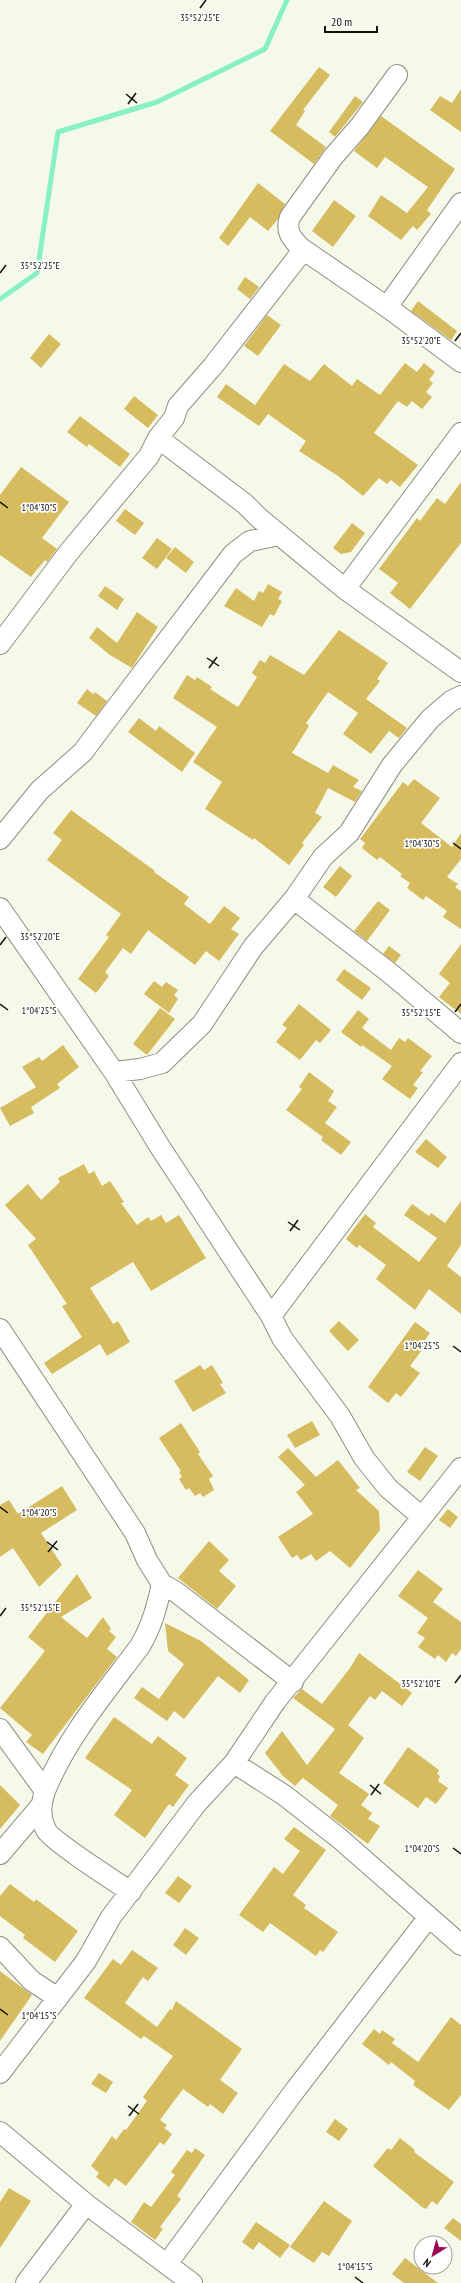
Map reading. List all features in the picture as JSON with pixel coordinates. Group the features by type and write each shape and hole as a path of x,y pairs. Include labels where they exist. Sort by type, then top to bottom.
{"street":[{"path":"397,74 360,126 333,157 290,217 287,227 291,239 301,248 387,307 461,362"},
{"path":"387,307 461,203"},
{"path":"0,644 69,552 148,456 158,438 174,418 178,406 242,329 297,258 301,248"},
{"path":"345,589 461,433"},
{"path":"158,438 245,504 278,535 345,589 461,672"},
{"path":"0,839 40,790 87,747 223,566 242,546 250,541 278,535"},
{"path":"114,1072 140,1069 162,1063 202,1024 257,942 294,899 323,857 349,833 392,765 430,719 451,701 461,696"},
{"path":"294,899 379,964 461,1033"},
{"path":"0,908 114,1072 160,1147 271,1316 282,1338 340,1416 364,1458 388,1488 422,1517"},
{"path":"271,1316 461,1063"},
{"path":"0,1329 70,1438 135,1533 147,1560 162,1584 176,1592 293,1682"},
{"path":"0,2073 86,1961 111,1917 197,1803 234,1763 275,1702 293,1682 461,1468"},
{"path":"0,1854 43,1799 52,1774 73,1737 140,1646 154,1619 162,1584"},
{"path":"0,1729 43,1799 46,1831 82,1859 131,1892"},
{"path":"234,1763 284,1794 355,1852 428,1918 447,1931 461,1945"},
{"path":"168,2264 296,2089 428,1918"},
{"path":"0,1947 32,1981 58,1998"},
{"path":"0,2132 86,2204 192,2283"},
{"path":"26,2283 86,2204"}],"building":[{"path":"319,67 330,75 303,110 305,111 296,125 326,147 314,164 270,131"},
{"path":"461,89 461,132 430,110 440,96 452,103"},
{"path":"355,96 363,102 335,137 329,132"},
{"path":"381,116 455,169 427,210 431,214 417,230 413,226 401,240 368,216 381,195 407,213 428,187 385,157 377,168 354,151"},
{"path":"258,183 285,204 278,219 268,231 250,217 228,246 219,238"},
{"path":"334,200 356,216 333,247 312,231"},
{"path":"245,277 259,287 250,299 237,289"},
{"path":"418,301 457,331 451,340 411,311"},
{"path":"267,315 281,325 258,356 244,346"},
{"path":"49,334 61,344 41,368 30,358"},
{"path":"405,363 417,372 424,363 435,372 429,380 433,383 426,392 432,397 422,409 412,401 407,407 398,401 374,433 418,465 400,487 391,480 387,484 379,478 363,496 338,476 299,451 306,441 268,414 259,426 217,397 226,384 255,405 284,364 310,381 324,364 352,386 357,379 380,395"},
{"path":"134,396 158,415 148,428 124,409"},
{"path":"80,416 130,454 120,467 89,444 87,447 67,432"},
{"path":"21,467 69,502 42,538 57,549 47,562 45,560 31,577 0,555 0,495"},
{"path":"461,482 461,543 410,609 390,593 398,583 379,569 417,518 420,521 437,498 445,504"},
{"path":"125,509 144,523 135,535 116,521"},
{"path":"352,523 365,533 351,552 341,554 333,548"},
{"path":"157,538 172,549 157,569 142,558"},
{"path":"175,547 194,562 186,573 166,558"},
{"path":"268,584 282,592 278,599 282,601 274,616 270,614 262,627 224,606 236,588 254,601 259,591 263,593"},
{"path":"105,586 124,599 117,610 98,596"},
{"path":"137,612 158,627 132,668 110,655 89,638 97,627 117,643"},
{"path":"339,630 388,663 377,679 380,681 366,699 407,728 399,738 389,731 371,754 343,734 358,713 328,692 306,723 309,726 292,753 328,773 333,765 359,780 353,787 362,791 355,802 328,788 315,813 322,817 302,843 304,845 289,865 254,838 253,840 205,809 222,782 193,762 217,727 173,698 187,675 195,680 197,677 212,687 210,689 238,707 257,677 252,673 260,660 265,663 270,655 304,675"},
{"path":"87,689 93,694 95,692 107,701 96,716 77,703"},
{"path":"139,718 156,731 159,726 195,753 182,772 128,732"},
{"path":"414,779 440,798 421,823 452,847 461,833 461,859 447,877 458,884 455,887 461,891 461,929 443,917 447,911 426,896 423,900 407,888 410,883 400,876 402,874 380,857 377,860 362,848 365,843 360,839 403,782 408,786"},
{"path":"71,810 189,897 184,904 210,924 224,906 240,918 231,929 239,934 219,961 206,951 195,965 148,930 131,954 123,948 105,972 109,976 96,993 78,979 109,937 106,935 121,914 47,860 62,840 53,833"},
{"path":"340,866 352,876 336,897 323,887"},
{"path":"378,901 390,910 367,941 354,931"},
{"path":"461,944 461,1014 439,997 450,983 439,974"},
{"path":"389,946 401,955 395,963 383,954"},
{"path":"344,969 371,988 362,1000 336,980"},
{"path":"154,981 162,987 166,982 178,990 174,995 178,999 169,1013 144,994"},
{"path":"299,1004 331,1030 320,1043 316,1040 300,1060 276,1042 287,1028 282,1025"},
{"path":"160,1008 175,1019 147,1055 133,1044"},
{"path":"358,1010 369,1019 362,1028 391,1050 399,1038 405,1042 408,1038 432,1056 420,1071 423,1072 413,1085 418,1088 410,1099 382,1079 392,1066 362,1045 361,1047 341,1032"},
{"path":"63,1045 79,1067 57,1084 60,1088 31,1107 34,1113 10,1126 0,1108 36,1087 22,1067 39,1057 42,1061"},
{"path":"309,1072 334,1091 328,1101 337,1107 325,1123 351,1142 341,1155 321,1140 323,1137 286,1110 302,1089 299,1087"},
{"path":"426,1139 447,1157 438,1168 415,1152"},
{"path":"84,1164 89,1174 94,1171 102,1186 110,1181 124,1202 121,1203 137,1225 148,1217 151,1221 161,1215 166,1223 179,1215 206,1258 151,1291 133,1262 90,1288 113,1324 118,1321 130,1342 107,1356 100,1344 52,1374 44,1363 82,1337 62,1306 67,1304 28,1245 36,1239 5,1205 28,1184 41,1200 60,1182 58,1178"},
{"path":"461,1201 461,1245 447,1266 461,1277 461,1314 429,1289 415,1310 376,1279 386,1265 359,1245 357,1248 346,1239 365,1214 376,1223 373,1227 419,1262 437,1238 404,1215 412,1204 429,1216 431,1213 445,1223"},
{"path":"339,1321 359,1340 348,1351 329,1331"},
{"path":"415,1322 430,1333 425,1340 428,1342 410,1366 420,1373 401,1397 396,1393 388,1403 368,1387"},
{"path":"200,1365 204,1370 212,1365 223,1383 220,1384 226,1393 193,1412 174,1381"},
{"path":"312,1421 320,1435 295,1448 287,1435"},
{"path":"181,1423 200,1452 198,1454 213,1476 209,1479 214,1490 203,1497 200,1493 195,1496 189,1488 186,1490 179,1479 182,1477 179,1472 181,1471 159,1438"},
{"path":"425,1447 438,1456 420,1481 407,1472"},
{"path":"288,1448 316,1477 338,1460 360,1488 356,1490 379,1511 380,1530 350,1568 330,1551 316,1561 311,1554 301,1560 297,1555 292,1558 278,1537 313,1514 296,1492 305,1485 278,1457"},
{"path":"62,1486 77,1510 41,1533 62,1565 39,1587 13,1548 0,1557 0,1505 9,1500 18,1514"},
{"path":"448,1509 458,1517 450,1528 439,1520"},
{"path":"209,1541 229,1560 219,1571 236,1586 217,1609 178,1578"},
{"path":"418,1570 443,1589 433,1602 461,1622 461,1649 456,1656 452,1653 446,1662 438,1655 435,1659 418,1647 425,1638 417,1633 428,1618 398,1596"},
{"path":"77,1574 92,1598 61,1617 87,1638 103,1617 111,1629 109,1631 116,1637 107,1649 117,1657 43,1754 26,1742 32,1735 0,1708 45,1651 28,1637"},
{"path":"165,1623 201,1641 249,1680 240,1693 218,1676 184,1719 174,1711 167,1721 134,1698 142,1687 159,1699 184,1664 168,1651"},
{"path":"359,1653 412,1693 402,1706 382,1691 375,1700 370,1696 348,1725 364,1738 339,1773 369,1794 361,1805 372,1813 368,1819 380,1826 368,1844 330,1816 338,1805 303,1778 295,1786 283,1776 265,1753 282,1731 307,1765 335,1729 293,1698 302,1689 322,1704 350,1668"},
{"path":"114,1717 152,1744 158,1736 187,1758 175,1775 189,1785 173,1807 169,1804 145,1838 114,1815 132,1790 85,1758"},
{"path":"408,1747 439,1770 437,1774 440,1776 438,1781 448,1788 436,1804 426,1797 418,1808 383,1783"},
{"path":"0,1785 20,1805 0,1829"},
{"path":"294,1827 326,1850 293,1895 306,1905 304,1908 338,1932 323,1952 320,1950 316,1956 270,1923 263,1932 239,1915 274,1867 283,1874 300,1851 284,1839"},
{"path":"178,1876 192,1886 179,1903 165,1893"},
{"path":"10,1884 34,1902 36,1899 78,1931 55,1962 23,1938 25,1935 0,1916 0,1896"},
{"path":"185,1928 199,1938 186,1955 173,1945"},
{"path":"132,1950 158,1968 148,1981 143,1977 125,2003 157,2027 170,2009 172,2010 176,2001 242,2049 220,2080 238,2093 223,2114 210,2104 208,2107 183,2089 160,2120 167,2125 164,2128 172,2134 164,2145 160,2142 126,2186 115,2178 109,2187 96,2177 99,2173 91,2166 112,2136 116,2140 124,2129 126,2130 147,2101 143,2097 173,2056 144,2036 141,2039 84,1998 113,1959 121,1965"},
{"path":"0,1971 32,1995 0,2041"},
{"path":"451,2017 461,2025 461,2095 449,2110 413,2085 415,2081 391,2062 389,2065 362,2044 374,2029 380,2034 382,2030 395,2039 392,2043 418,2062"},
{"path":"99,2073 113,2082 106,2093 91,2084"},
{"path":"335,2119 348,2129 339,2141 326,2132"},
{"path":"400,2138 415,2150 414,2152 454,2182 437,2205 432,2201 426,2209 422,2207 373,2166 388,2148 391,2150"},
{"path":"195,2148 205,2155 177,2196 181,2199 160,2227 163,2229 155,2240 131,2222 144,2202 151,2207 175,2175 171,2172 187,2150 192,2153"},
{"path":"9,2188 31,2201 0,2248 0,2202"},
{"path":"324,2201 352,2221 329,2256 322,2252 314,2263 290,2247"},
{"path":"453,2218 461,2224 461,2241 444,2228"},
{"path":"256,2222 290,2245 280,2258 259,2242 253,2250 242,2242"},
{"path":"405,2258 413,2264 413,2275 427,2275 438,2283 404,2283 392,2274"}],"waterway":[{"path":"0,299 37,273 58,132 157,102 265,49 287,0"}]}
